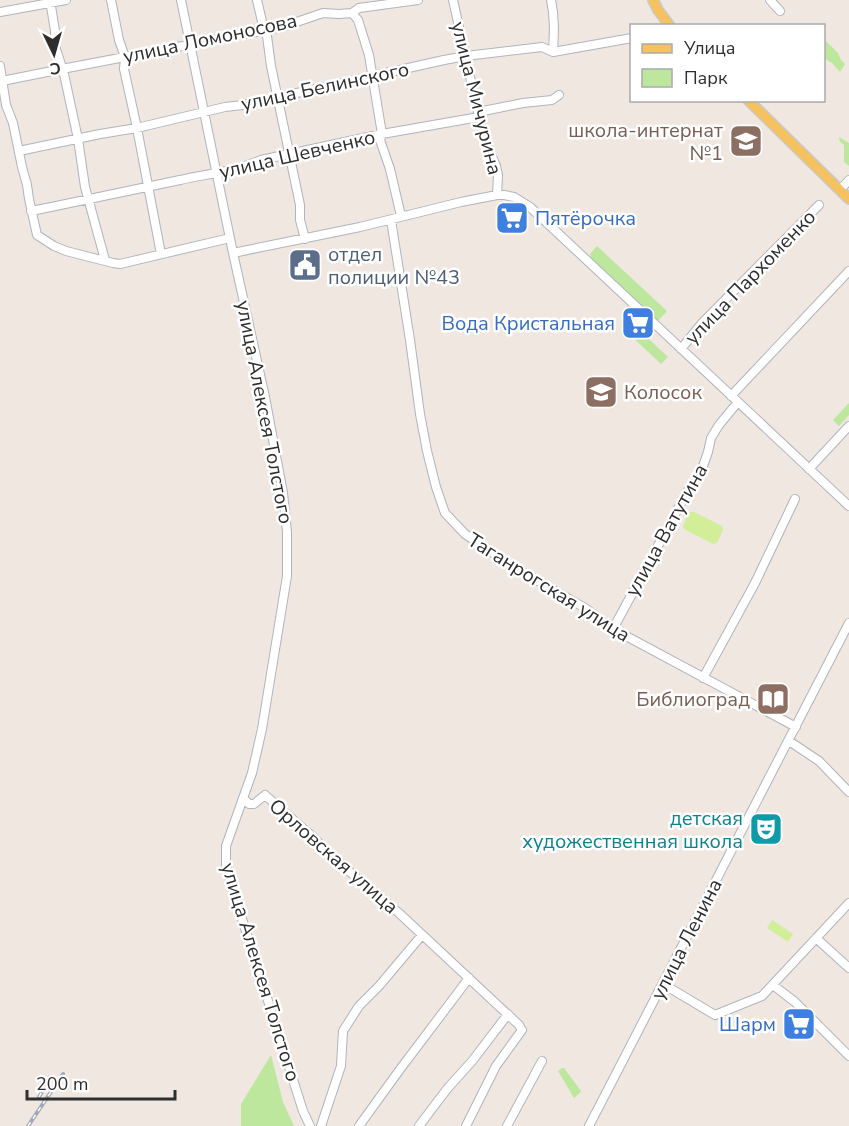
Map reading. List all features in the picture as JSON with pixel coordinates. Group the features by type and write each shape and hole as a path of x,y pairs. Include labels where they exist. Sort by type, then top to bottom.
{"main road":[{"path":"653,0 668,24"},
{"path":"750,102 849,199"}],"street":[{"path":"0,12 66,0"},
{"path":"111,0 125,57 124,69 161,254"},
{"path":"181,0 217,172"},
{"path":"257,0 267,36 305,239"},
{"name":"улица Ломоносова","path":"2,81 282,27 323,13 339,14 356,7 418,0"},
{"name":"улица Мичурина","path":"453,0 483,135 496,165 497,195"},
{"path":"551,0 555,26 553,52"},
{"path":"770,0 780,11"},
{"path":"51,2 56,46 78,139 85,188 105,260"},
{"path":"356,7 369,55 382,134 380,140 390,169 401,216"},
{"name":"улица Белинского","path":"19,151 137,128 466,56 542,47 553,52 630,38"},
{"path":"0,66 6,105 13,123 37,235 66,251 120,264 230,238"},
{"name":"улица Шевченко","path":"31,211 382,134 479,117 483,111 552,100 559,95"},
{"name":"улица Алексея Толстого","path":"217,172 278,461 287,532 286,576 268,694 254,765 226,846 226,864 303,1111 310,1126"},
{"path":"840,190 849,180"},
{"path":"233,253 391,220 460,202 497,195 514,197 530,207 849,507"},
{"name":"улица Пархоменко","path":"681,349 703,322 819,205"},
{"name":"Таганрогская улица","path":"391,220 420,414 433,478 445,513 465,534 512,566 585,608 613,629 796,727"},
{"path":"731,396 849,271"},
{"name":"улица Ватутина","path":"613,629 687,492 702,469 711,438 738,402"},
{"path":"809,469 849,426"},
{"path":"703,678 754,583 795,499"},
{"name":"улица Ленина","path":"589,1126 849,623"},
{"path":"789,741 819,761 849,792"},
{"name":"Орловская улица","path":"243,798 249,804 254,804 265,795 331,856 400,914 519,1025 522,1030 496,1066 466,1126"},
{"path":"663,984 715,1015 762,996 849,903"},
{"path":"321,1126 341,1066 343,1031 359,1006 422,935"},
{"path":"816,938 849,968"},
{"path":"359,1126 469,978"},
{"path":"773,985 795,1002 849,1056"},
{"path":"419,1126 508,1014"},
{"path":"507,1126 542,1061"}],"green space":[{"path":"825,40 845,64 840,72 825,59"},
{"path":"839,137 849,143 849,166 844,162 844,145 840,142"},
{"path":"597,246 667,311 657,322 591,260 590,254"},
{"path":"637,328 668,357 661,364 630,335"},
{"path":"849,403 849,415 839,426 833,420"},
{"path":"689,512 694,512 722,526 723,530 717,543 713,544 684,529 683,526"},
{"path":"772,920 793,934 788,942 767,928"},
{"path":"271,1055 283,1102 294,1126 241,1126 241,1104"},
{"path":"562,1068 581,1091 574,1098 558,1071"}],"railway":[{"path":"28,1126 63,1074"},
{"path":"39,1097 50,1077"}],"place":[{"name":"школа-интернат №1","path":"746,141"},
{"name":"Пятёрочка","path":"512,218"},
{"name":"отдел полиции №43","path":"305,265"},
{"name":"Вода Кристальная","path":"638,323"},
{"name":"Колосок","path":"601,392"},
{"name":"Библиоград","path":"773,699"},
{"name":"детская художественная школа","path":"766,829"},
{"name":"Шарм","path":"799,1024"}]}
